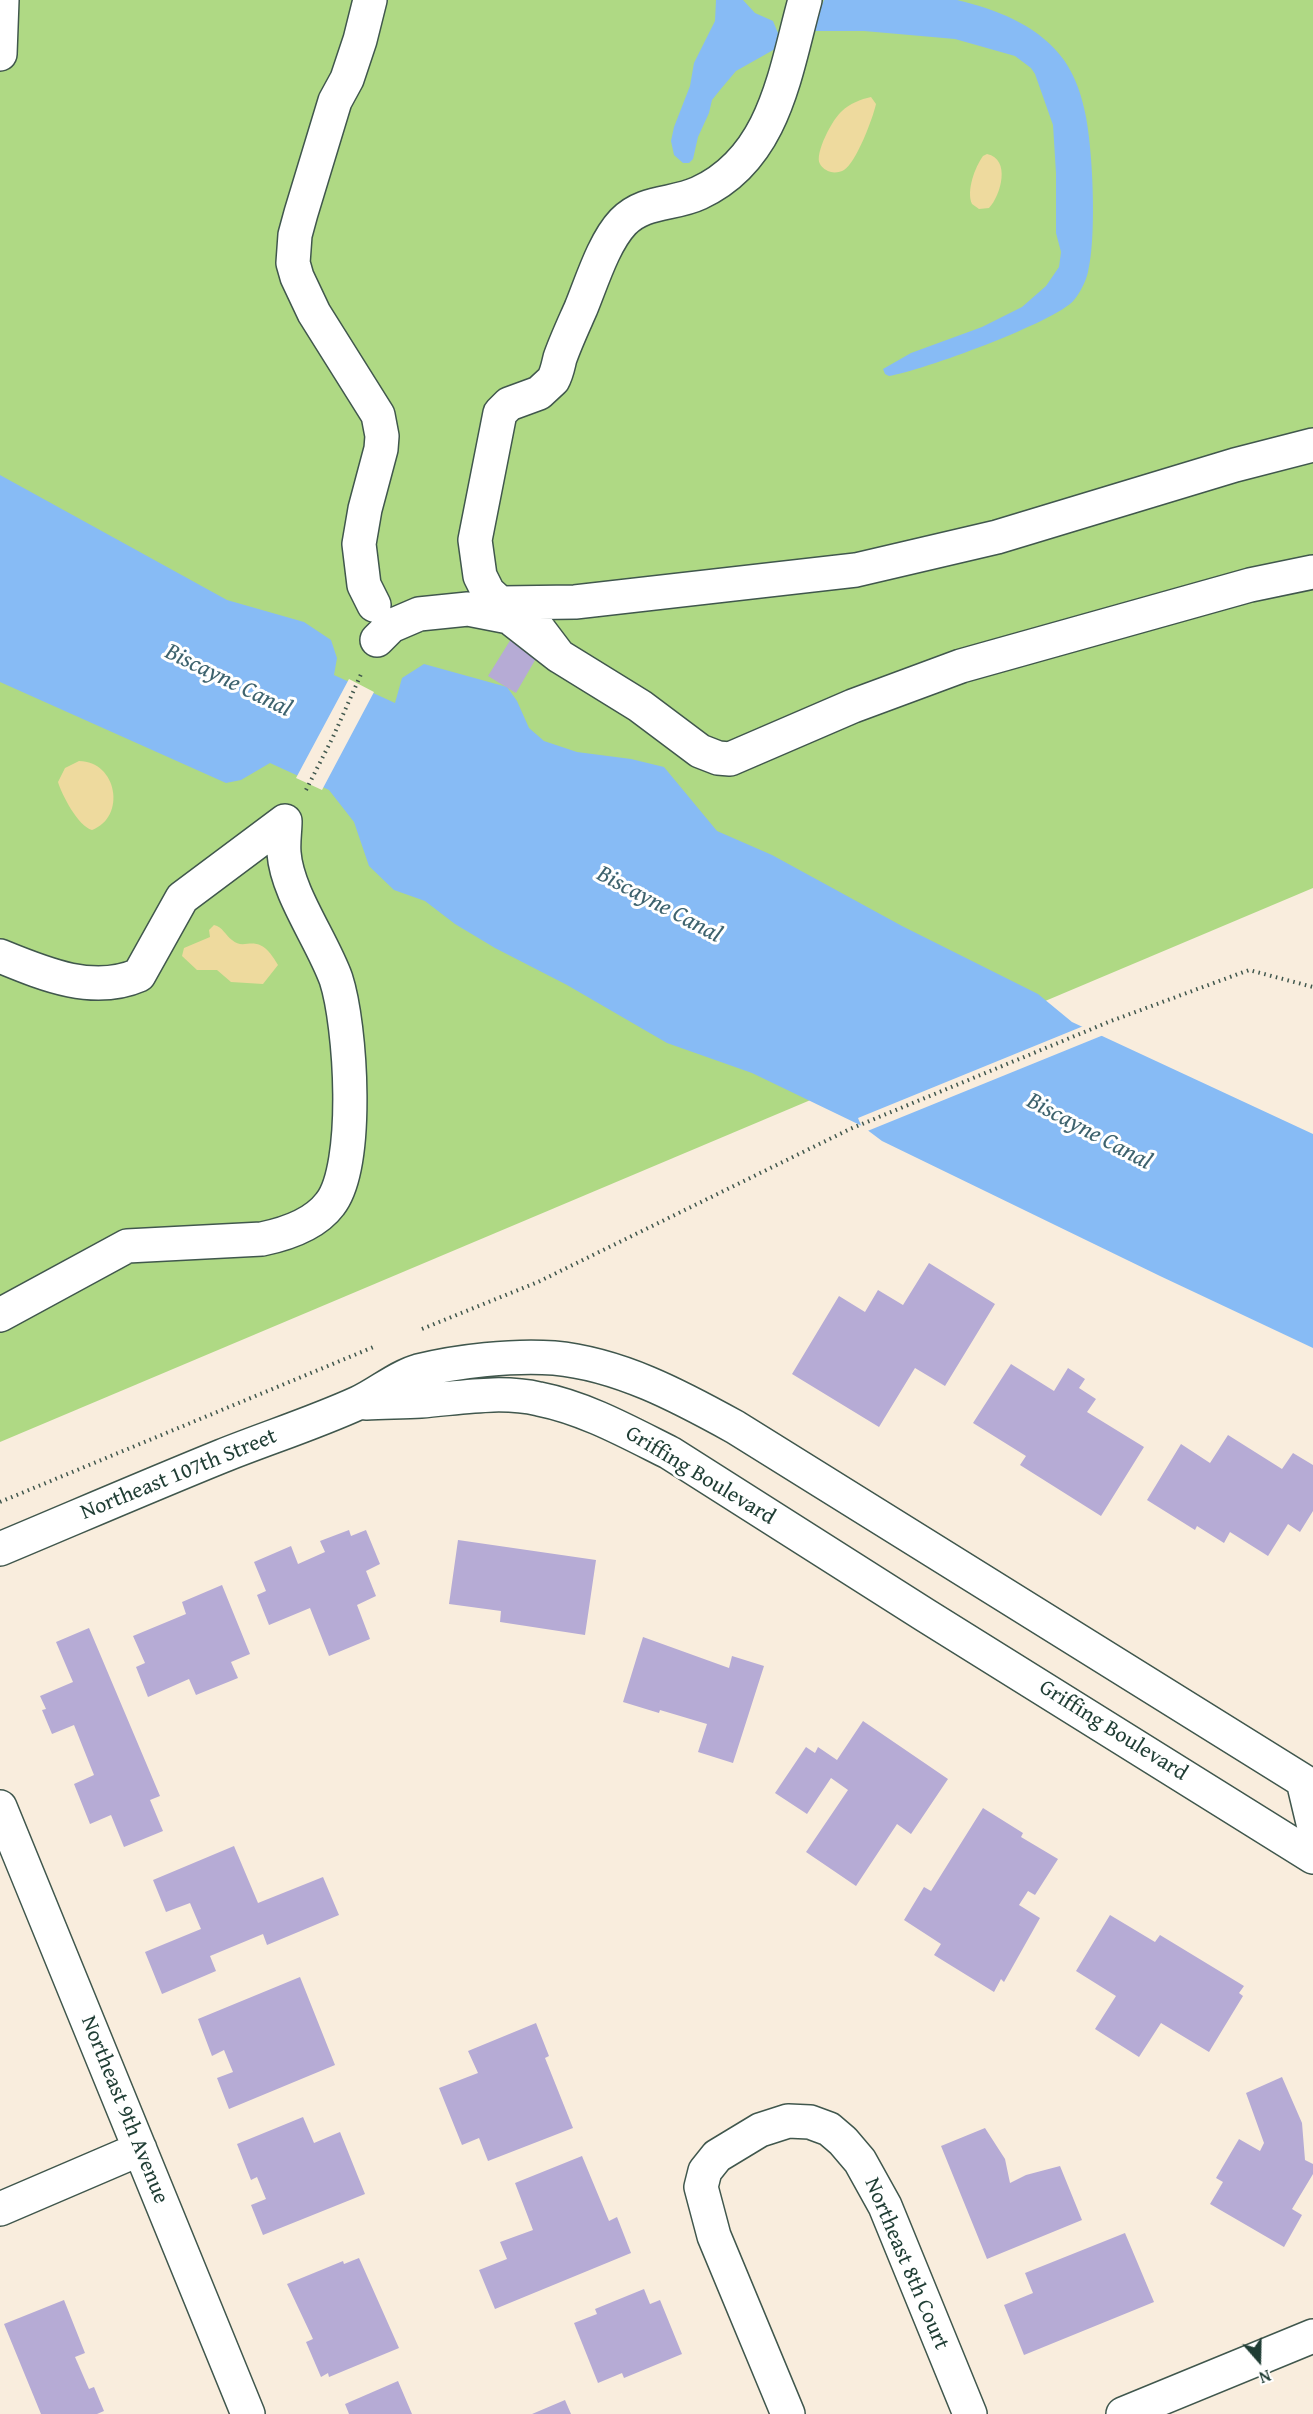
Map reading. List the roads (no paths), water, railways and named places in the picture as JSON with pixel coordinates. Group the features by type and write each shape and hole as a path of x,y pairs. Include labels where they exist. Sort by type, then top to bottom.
{"street":[{"path":"0,54 2,0"},
{"path":"370,0 360,40 347,79 335,101 301,213 293,263 297,278 314,313 378,415 382,436 381,449 365,509 359,544 364,585 368,597 390,621 468,609 509,617 559,656 640,706 700,750 718,758 730,759 853,706 961,666 1251,585 1313,572"},
{"path":"559,656 531,619 500,603 488,592 480,576 475,540 484,482 500,413 509,404 539,393 553,380 597,270 613,234 623,222 635,211 697,194 723,180 742,165 758,140 780,94 805,0"},
{"path":"500,603 575,602 856,570 997,537 1225,468 1313,445"},
{"path":"0,956 75,982 112,984 139,975 182,898 285,821 284,853 288,871 324,950 340,995 347,1062 349,1131 339,1186 332,1202 312,1220 274,1237 262,1239 127,1246 0,1315"},
{"path":"358,1403 416,1372 484,1361 552,1358 607,1368 675,1395 735,1427 1308,1784 1313,1823"},
{"name":"Griffing Boulevard","path":"358,1403 421,1401 465,1396 518,1396 539,1399 575,1410 623,1430 670,1453 1313,1857"},
{"name":"Northeast 107th Street","path":"0,1549 223,1456 358,1403"},
{"name":"Northeast 9th Avenue","path":"0,1807 248,2414"},
{"name":"Northeast 8th Court","path":"788,2414 714,2236 701,2187 705,2171 717,2156 760,2130 788,2121 810,2122 829,2129 843,2140 860,2161 885,2206 970,2414"},
{"path":"0,2209 141,2149"},
{"path":"1123,2414 1313,2336"}],"water":[{"path":"716,0 743,0 755,13 773,21 778,33 778,44 775,49 736,71 712,100 698,137 693,159 689,163 683,163 674,155 671,141 690,86 694,63 715,21"},
{"path":"824,0 957,0 1013,19 1039,35 1060,55 1078,87 1087,124 1092,166 1091,256 1086,279 1074,300 1042,320 957,356 889,376 885,374 883,369 911,353 982,327 1022,307 1046,286 1059,267 1061,252 1056,233 1053,125 1035,74 1015,56 955,39 864,31 811,31"},
{"name":"Biscayne Canal","path":"0,475 227,600 304,622 331,640 337,658 334,675 395,703 402,678 424,664 507,687 517,701 529,728 544,741 577,752 631,759 664,767 717,831 772,855 902,926 1038,994 1072,1022 1313,1134 1313,1348 882,1141 862,1126 752,1073 667,1043 567,985 495,948 455,924 425,901 394,890 369,866 354,822 329,790 270,763 241,780 226,783 0,682"}]}
